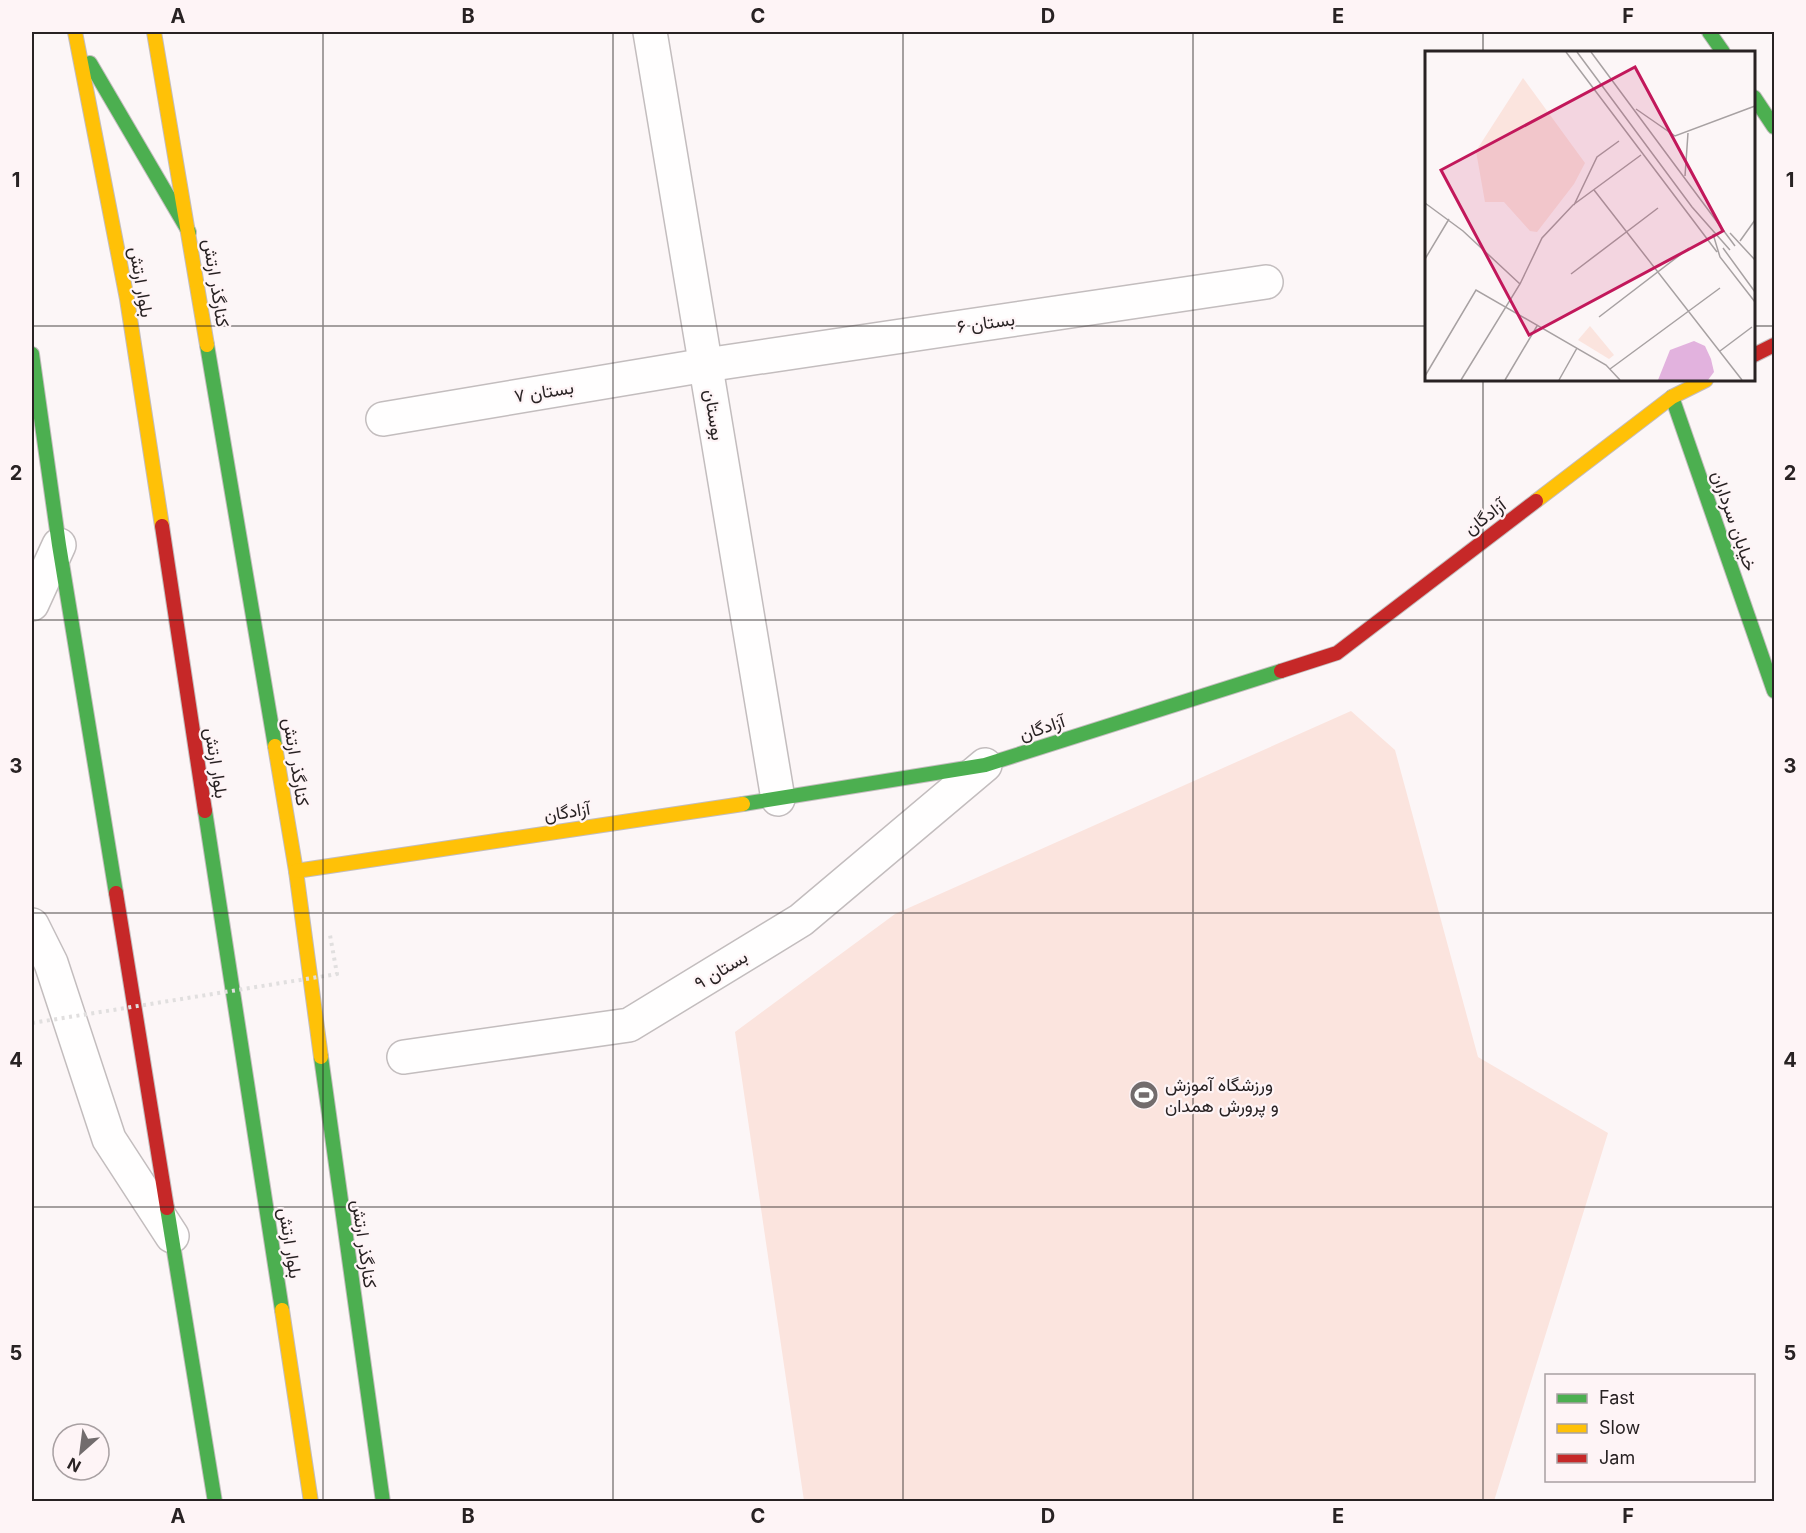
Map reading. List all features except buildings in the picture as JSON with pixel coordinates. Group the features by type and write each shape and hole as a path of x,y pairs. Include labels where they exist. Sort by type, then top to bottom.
{"main road":[{"name":"کنارگذر ارتش","path":"154,32 296,871 383,1502"},
{"path":"78,34 189,232"},
{"name":"بلوار ارتش","path":"78,34 127,299 311,1502"},
{"path":"1755,98 1774,127"},
{"path":"1755,355 1774,345"},
{"path":"32,354 59,545 215,1502"},
{"name":"آزادگان","path":"296,871 985,765 1337,653 1672,397 1704,381"},
{"name":"خیابان سرداران","path":"1672,397 1774,691"}],"street":[{"name":"بوستان","path":"650,32 778,798"},
{"name":"بستان ۶","path":"706,365 1266,282"},
{"name":"بستان ۷","path":"382,419 706,365"},
{"path":"32,604 59,545"},
{"name":"بستان ۹","path":"404,1057 629,1025 801,920 985,765"},
{"path":"32,925 51,963 110,1139 172,1236"}],"path":[{"path":"32,1023 337,974 330,935"}],"shaded area":[{"name":"ورزشگاه آموزش و پرورش همدان","path":"1351,711 1395,750 1478,1057 1608,1133 1494,1501 804,1501 735,1032 895,914"}],"traffic: fast":[{"path":"1709,32 1722,51"},
{"path":"90,63 189,232"},
{"path":"1755,98 1774,127"},
{"path":"207,345 275,746"},
{"path":"32,354 59,545 116,893"},
{"path":"1672,397 1774,691"},
{"path":"743,804 985,765 1281,671"},
{"path":"205,811 282,1310"},
{"path":"321,1057 383,1502"},
{"path":"167,1208 215,1502"}],"traffic: slow":[{"path":"75,32 127,299 162,526"},
{"path":"154,32 207,345"},
{"path":"1536,501 1672,397 1704,381"},
{"path":"275,746 296,871 321,1057"},
{"path":"296,871 743,804"},
{"path":"282,1310 311,1502"}],"traffic: jam":[{"path":"1755,354 1774,345"},
{"path":"1281,671 1337,653 1536,501"},
{"path":"162,526 205,811"},
{"path":"116,893 167,1208"}],"place":[{"name":"ورزشگاه آموزش و پرورش همدان","path":"1144,1095"}]}
